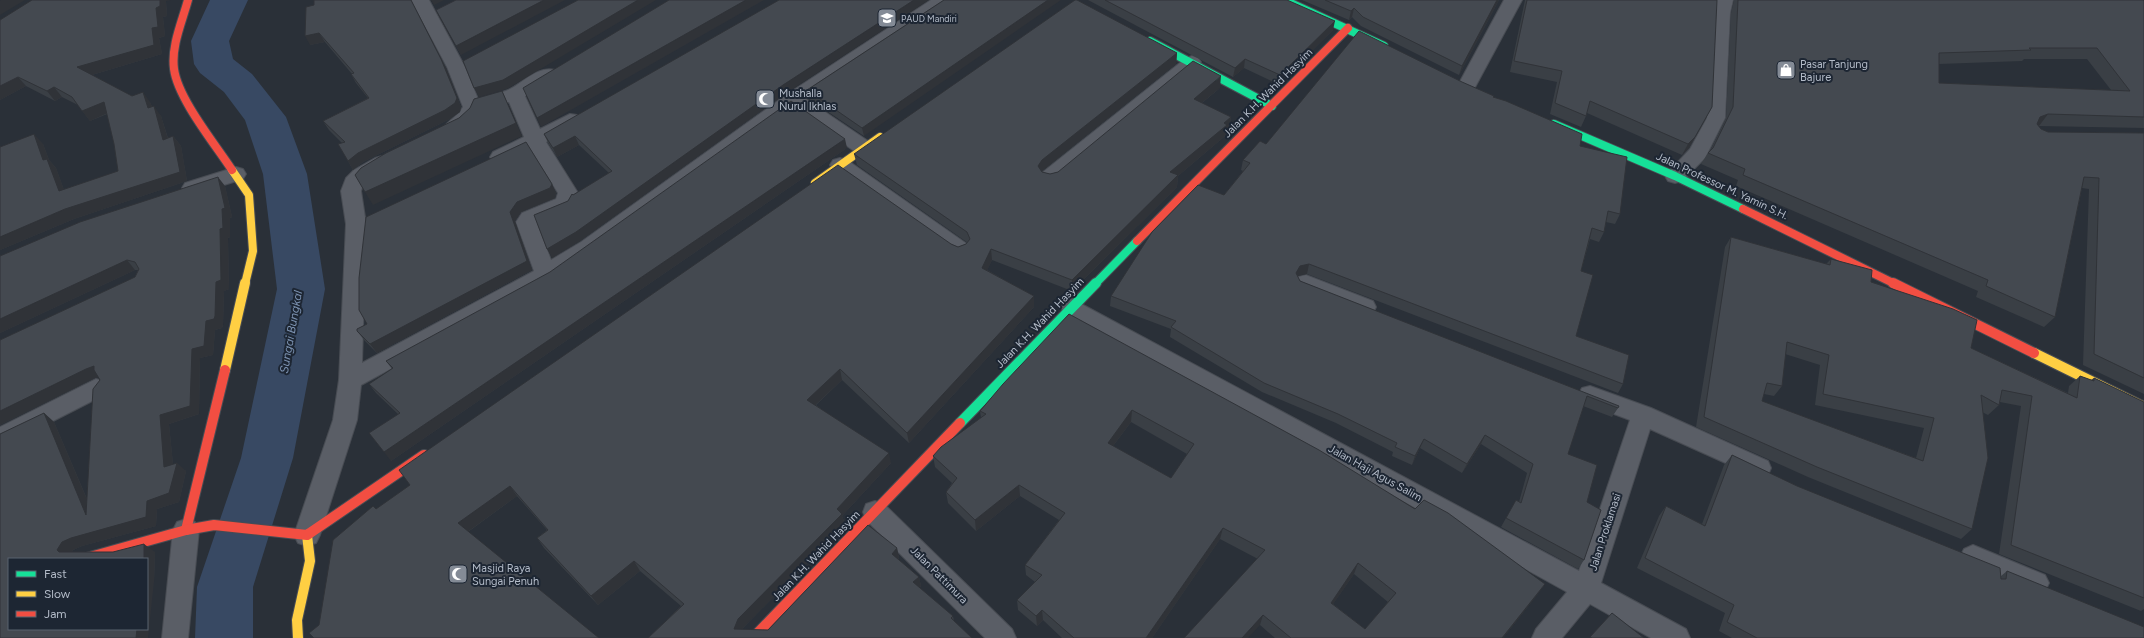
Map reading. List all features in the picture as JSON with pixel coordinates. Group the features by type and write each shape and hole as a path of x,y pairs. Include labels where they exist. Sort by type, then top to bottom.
{"street":[{"path":"175,638 186,530 253,251 249,195 181,91 174,70 175,47 188,0"},
{"path":"350,380 546,274 588,247 793,99 943,0"},
{"path":"1284,0 1348,28 1390,49"},
{"path":"1466,86 1513,0"},
{"path":"1676,176 1698,153 1716,118 1721,13 1724,0"},
{"path":"430,9 463,63 472,107 464,121 438,135"},
{"name":"Jalan K.H. Wahid Hasyim","path":"753,638 1072,307 1348,28"},
{"path":"1144,38 1192,62 1272,106"},
{"path":"1050,177 1192,62"},
{"path":"472,107 515,94 563,65"},
{"path":"515,94 535,140 568,193 565,203 529,218 526,222 546,274"},
{"path":"793,99 864,148"},
{"path":"485,164 535,140 582,113"},
{"name":"Jalan Professor M. Yamin S.H.","path":"1546,121 1676,176 2144,407"},
{"path":"807,188 889,130"},
{"path":"298,638 297,620 310,561 307,535 345,420 350,380 363,221 351,191 353,183 371,168 398,155"},
{"path":"840,165 960,249"},
{"path":"177,193 236,174"},
{"path":"1306,283 1382,314"},
{"name":"Jalan Haji Agus Salim","path":"1072,307 1677,638"},
{"path":"1570,387 1643,415 1777,476"},
{"path":"0,438 96,388"},
{"name":"Jalan Proklamasi","path":"1545,638 1586,589 1643,415"},
{"path":"87,558 186,530 214,525 307,535 431,450"},
{"name":"Jalan Pattimura","path":"875,512 1003,638"},
{"path":"1952,549 2056,591"}],"building":[{"path":"32,0 160,0 160,6 156,8 158,27 152,28 154,45 77,67 132,96 143,92 148,108 154,106 163,140 173,136 180,172 65,209 0,237 0,147 34,134 43,160 47,159 59,191 118,171 114,144 104,102 82,111 72,97 54,87 47,91 18,77 0,86 0,20"},
{"path":"314,0 411,0 441,59 457,98 455,103 445,110 358,153 348,161 338,144 345,142 323,121 369,98 351,74 354,73 319,33 305,36 306,7 314,5"},
{"path":"456,0 544,0 456,46 436,10"},
{"path":"578,0 638,0 503,80 474,88 463,61"},
{"path":"669,0 746,0 537,118 523,88"},
{"path":"779,0 914,0 783,85 576,232 547,249 534,215 568,201 572,194 573,195 612,171 575,136 553,148 544,134"},
{"path":"944,0 1048,0 862,128 807,90"},
{"path":"1075,0 1177,53 1042,160 1038,166 1042,172 1050,174 1058,172 1193,61 1221,76 1194,99 1231,117 1224,123 1227,125 1170,172 1178,175 1072,280 991,249 982,268 1034,296 907,433 840,369 807,400 889,453 837,509 842,514 738,619 734,629 768,630 868,525 897,548 892,554 919,577 913,582 953,616 951,618 972,638 648,638 684,604 634,561 591,596 537,538 548,530 510,486 458,523 599,638 314,638 309,633 319,625 333,540 373,506 376,509 410,485 399,470 838,165 951,244 958,247 966,244 970,239 967,232 854,154"},
{"path":"1105,0 1287,0 1335,21 1280,75 1245,59 1235,68"},
{"path":"1325,0 1497,0 1462,66 1363,17 1354,8 1351,11"},
{"path":"1527,0 1717,0 1712,107 1695,137 1688,144 1590,101 1586,116 1555,103 1562,71 1514,61"},
{"path":"1738,0 2143,0 2144,117 2048,114 2040,117 2037,124 2041,129 2048,132 2144,133 2144,378 2094,354 2099,178 2084,177 2055,317 1986,286 1988,280 1743,175 1745,169 1708,153 1713,148 1733,107","holes":["2029,48 2097,48 2130,91 1939,83 1939,53 2031,50"]},
{"path":"1359,31 1462,82 1494,96 1493,97 1506,101 1582,134 1580,146 1627,157 1620,214 1608,211 1604,232 1592,228 1581,271 1593,275 1576,336 1629,355 1623,384 1309,264 1300,266 1296,273 1300,281 1619,406 1618,408 1587,396 1568,454 1597,465 1587,502 1601,510 1584,560 1506,518 1516,500 1521,503 1533,464 1485,435 1467,464 1424,439 1415,456 1395,447 1397,443 1338,414 1264,383 1171,327 1176,321 1111,296 1152,232 1198,185 1224,195 1250,163 1243,160 1260,141 1266,144"},
{"path":"502,91 516,123 365,192 355,175 361,168 386,153 459,118 470,108 474,99"},
{"path":"791,101 845,139 384,452 369,433 400,413 369,384 393,368 386,361 550,272"},
{"path":"526,142 552,184 550,188 517,202 510,212 527,261 370,344 357,331 357,329 367,324 359,310 359,278 366,217"},
{"path":"218,177 225,208 222,209 223,228 220,229 221,280 216,282 215,316 214,319 206,321 204,346 192,349 190,406 160,415 164,467 177,463 169,493 147,501 146,517 71,538 62,542 57,550 59,552 113,552 144,544 144,558 8,558 8,630 137,630 136,638 0,638 0,434 44,413 86,515 93,389 100,380 94,370 94,366 0,411 0,340 135,277 139,269 135,262 127,260 0,319 0,256 80,222"},
{"path":"1731,237 1830,265 1831,259 1872,270 1871,282 1953,309 1977,320 1971,348 2077,398 2080,376 2094,381 2094,378 2144,402 2144,598 2011,545 2032,396 2002,390 1999,405 1981,395 1988,458 1972,529 1817,467 1704,417","holes":["1787,342 1829,355 1823,394 1934,418 1923,461 1762,401 1767,383 1782,386"]},
{"path":"1069,314 1319,450 1415,509 1424,500 1448,513 1545,584 1502,638 1291,638 1263,615 1242,638 1184,638 1265,550 1223,528 1146,638 1074,638 1042,610 1036,616 1017,600 1042,575 1025,565 1065,513 1019,485 975,520 946,492 957,478 933,456 941,447 986,414 980,411 1003,384","holes":["1132,410 1194,444 1171,478 1108,443","1358,563 1396,593 1365,629 1331,603"]},
{"path":"1732,455 1797,486 2000,568 2001,579 2006,579 2007,571 2144,627 2144,638 1757,638 1727,622 1734,605 1645,558 1666,506 1705,526"},
{"path":"1612,613 1644,638 1590,637"}],"waterway":[{"name":"Sungai Bungkal","path":"224,638 225,587 267,458 301,289 285,174 265,117 238,83 214,64 210,41 229,0"}],"traffic: fast":[{"path":"1284,0 1384,46"},
{"path":"1150,41 1272,106"},
{"path":"1554,124 1675,176 1743,209"},
{"path":"960,423 1137,241"}],"traffic: slow":[{"path":"815,183 880,137"},
{"path":"225,370 253,251 249,195 232,170"},
{"path":"2034,353 2144,407"},
{"path":"298,638 297,620 310,561 307,535"}],"traffic: jam":[{"path":"188,0 174,52 174,69 176,79 190,105 232,170"},
{"path":"1137,241 1348,28"},
{"path":"1743,209 2034,353"},
{"path":"186,530 225,370"},
{"path":"753,638 960,423"},
{"path":"87,558 186,530 214,525 307,535 424,455"}],"place":[{"name":"PAUD Mandiri","path":"887,18"},
{"name":"Pasar Tanjung Bajure","path":"1786,70"},
{"name":"Mushalla Nurul Ikhlas","path":"765,99"},
{"name":"Masjid Raya Sungai Penuh","path":"458,574"}]}
